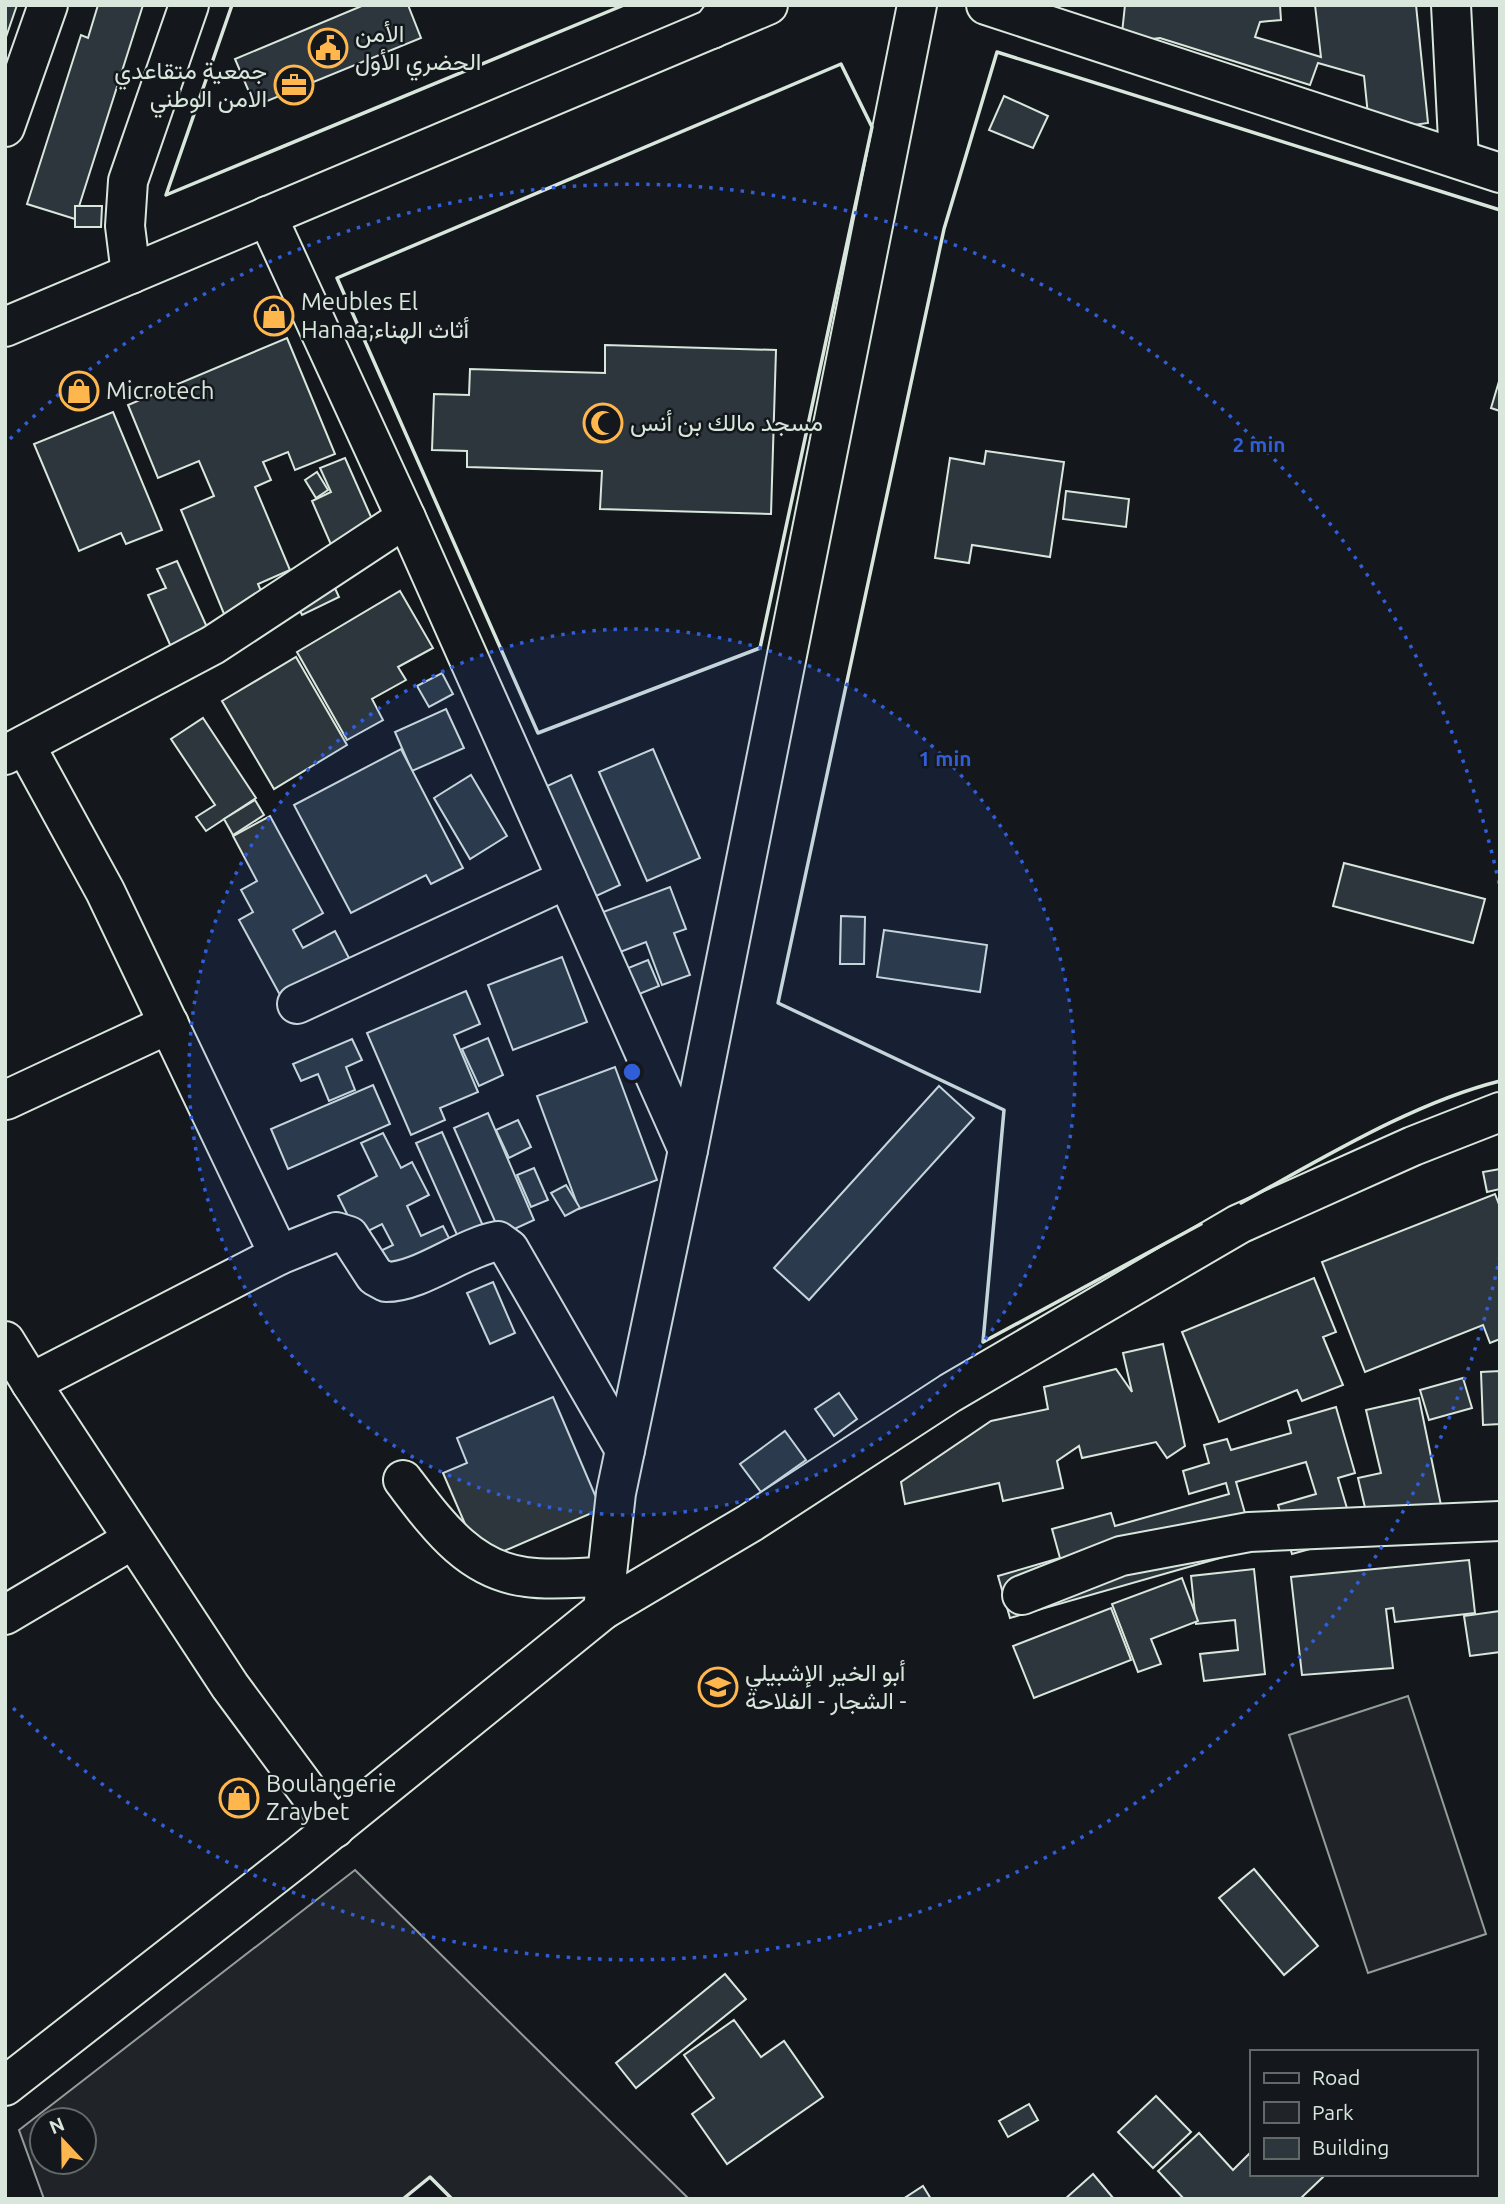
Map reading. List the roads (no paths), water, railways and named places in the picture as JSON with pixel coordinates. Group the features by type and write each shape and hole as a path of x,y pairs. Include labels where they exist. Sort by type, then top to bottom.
{"street":[{"path":"5,128 48,5"},
{"path":"131,274 125,226 128,181 189,5"},
{"path":"5,327 267,216 721,17 768,5"},
{"path":"605,1593 616,1493 688,1150 917,5"},
{"path":"986,5 1500,173"},
{"path":"1451,5 1459,159"},
{"path":"267,216 406,518 688,1150"},
{"path":"279,1255 105,891 15,750 214,645 406,518"},
{"path":"297,1004 567,879"},
{"path":"6,1100 169,1024"},
{"path":"5,2086 335,1828 605,1593 750,1522 950,1393 1239,1224 1413,1146 1500,1112"},
{"path":"31,1383 279,1255 336,1232 349,1236 375,1276 392,1282 480,1244 498,1241 509,1249 625,1450"},
{"path":"5,1341 132,1540 230,1686 335,1828"},
{"path":"403,1480 439,1528 464,1552 493,1569 605,1593"},
{"path":"1022,1595 1121,1556 1249,1532 1500,1521"},
{"path":"5,1615 132,1540"}],"place":[{"name":"الأمن الحضري الأول","path":"328,48"},
{"name":"جمعية متقاعدي الامن الوطني","path":"294,85"},
{"name":"Meubles El Hanaa;أثاث الهناء","path":"274,316"},
{"name":"Microtech","path":"79,391"},
{"name":"مسجد مالك بن أنس","path":"603,423"},
{"name":"أبو الخير الإشبيلي الشجار - الفلاحة -","path":"718,1687"},
{"name":"Boulangerie Zraybet","path":"239,1798"}]}
